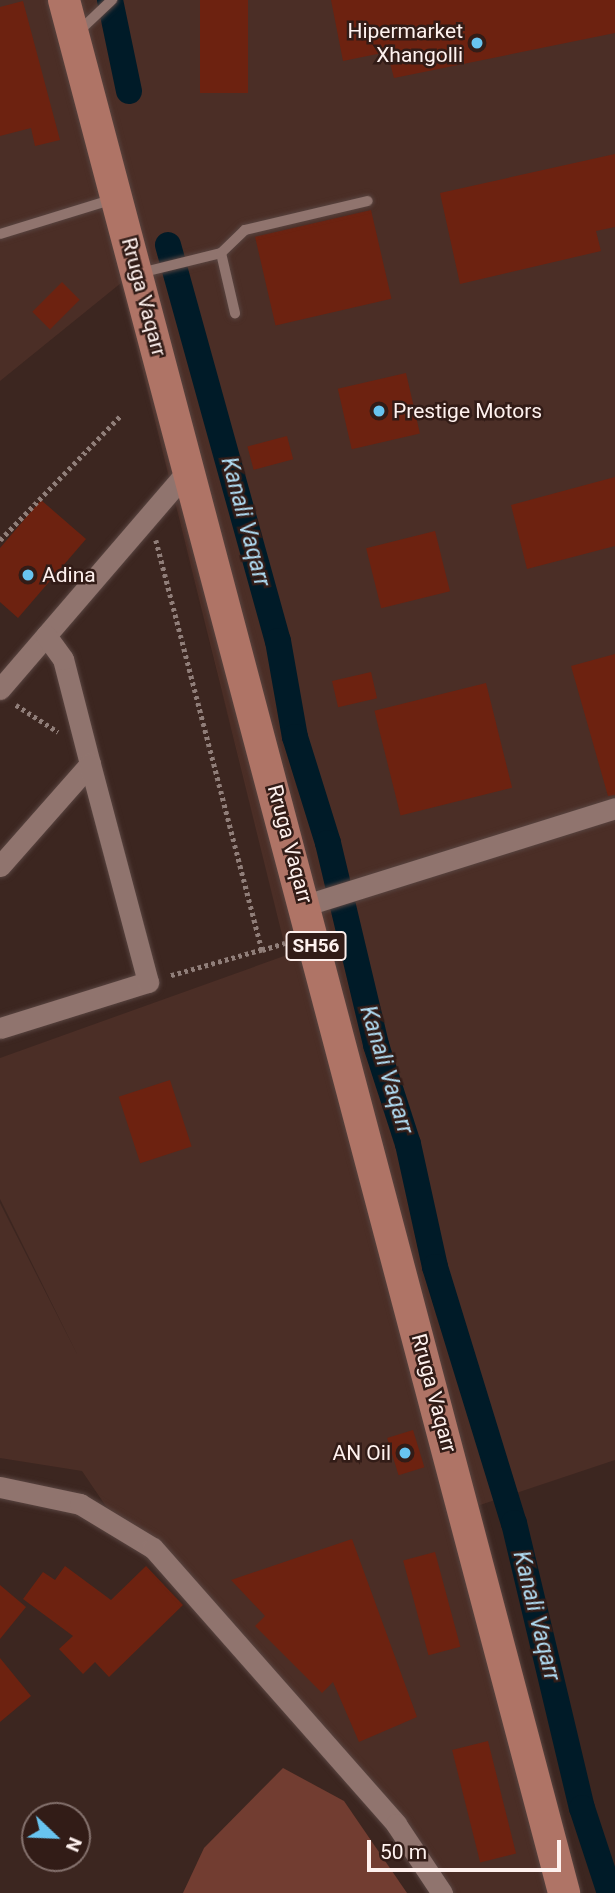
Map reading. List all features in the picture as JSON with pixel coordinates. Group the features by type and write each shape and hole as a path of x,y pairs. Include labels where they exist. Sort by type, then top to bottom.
{"main road":[{"name":"Rruga Vaqarr","path":"64,0 117,198 149,272 190,468 317,901 564,1893"}],"street":[{"path":"4,695 46,636 190,468"},
{"path":"0,1028 148,982 63,659 46,636"},
{"path":"0,866 88,758"},
{"path":"317,901 615,808"},
{"path":"0,1487 80,1504 153,1548 396,1824 442,1893"}],"lane":[{"path":"74,36 112,0"},
{"path":"0,234 117,198"},
{"path":"149,272 221,253 245,230 368,201"},
{"path":"221,253 235,313"}],"path":[{"path":"0,540 122,414"},
{"path":"150,515 262,950"},
{"path":"4,695 88,758"},
{"path":"148,982 285,943"}],"shaded area":[{"path":"0,0 615,0 615,1460 477,1506 568,1893 442,1893 396,1824 116,1521 82,1471 0,1458 0,1203 78,1356 0,1199 0,1058 287,955 121,283 0,381"},
{"path":"283,1768 344,1801 407,1893 183,1893 204,1848"}],"building":[{"path":"200,0 248,0 248,93 200,93"},
{"name":"Hipermarket Xhangolli","path":"331,0 615,0 615,33 394,78 387,52 343,61"},
{"path":"23,1 60,140 35,146 31,128 0,136 0,7"},
{"path":"615,154 615,227 596,231 601,251 460,284 440,193"},
{"path":"371,210 391,299 276,325 255,237"},
{"path":"62,282 80,300 50,329 32,312"},
{"name":"Prestige Motors","path":"406,373 420,433 352,449 338,389"},
{"path":"287,436 293,459 254,470 247,447"},
{"path":"615,477 615,546 527,569 511,505"},
{"name":"Adina","path":"41,500 86,539 18,618 0,602 0,548"},
{"path":"435,531 450,591 381,608 366,548"},
{"path":"615,654 615,795 608,796 571,666"},
{"path":"371,672 377,698 338,707 332,681"},
{"path":"486,683 512,788 401,816 374,711"},
{"path":"170,1080 192,1147 140,1163 119,1097"},
{"name":"AN Oil","path":"413,1430 424,1467 399,1475 387,1438"},
{"path":"352,1539 417,1717 359,1742 333,1682 322,1693 255,1626 265,1616 231,1580"},
{"path":"435,1552 460,1647 428,1655 403,1561"},
{"path":"65,1566 111,1600 146,1566 183,1605 109,1677 95,1662 83,1674 59,1649 73,1636 23,1599 43,1572 55,1580"},
{"path":"0,1585 26,1607 0,1639"},
{"path":"0,1658 31,1696 0,1722"},
{"path":"488,1741 516,1854 480,1863 452,1750"}],"waterway":[{"name":"Kanali Vaqarr","path":"110,0 129,91"},
{"name":"Kanali Vaqarr","path":"168,245 278,641 295,737 328,843 376,1045 408,1144 435,1267 514,1523 582,1808 610,1893"}],"place":[{"name":"Hipermarket Xhangolli","path":"477,43"},
{"name":"Prestige Motors","path":"379,411"},
{"name":"Adina","path":"28,575"},
{"name":"AN Oil","path":"405,1453"}]}
